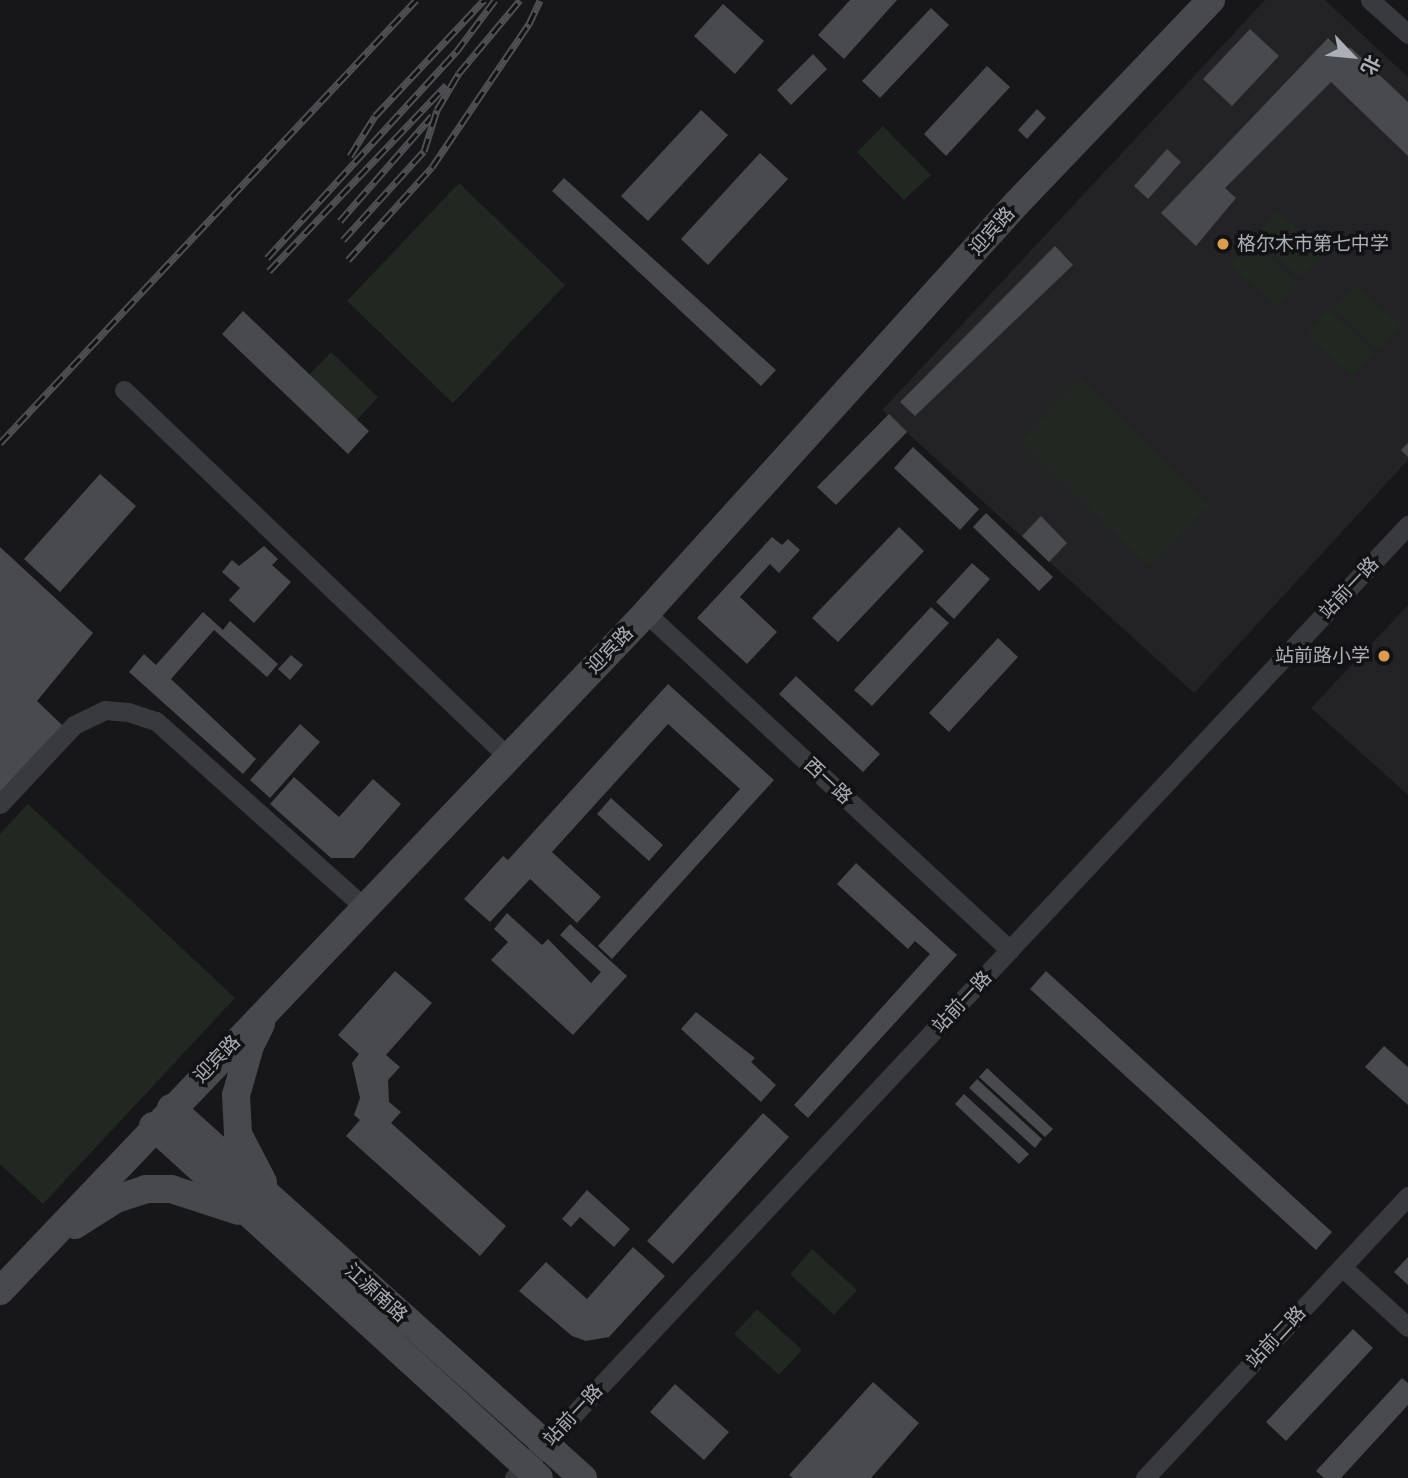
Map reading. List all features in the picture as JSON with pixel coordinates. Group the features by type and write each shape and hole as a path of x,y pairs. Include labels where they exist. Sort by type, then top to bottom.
{"main road":[{"name":"迎宾路","path":"0,1292 162,1117 646,613 1017,203 1211,0"},
{"path":"262,1208 237,1134 236,1095 250,1046 274,1000"},
{"name":"江源南路","path":"162,1117 262,1208 583,1478"},
{"path":"38,1251 116,1199 146,1189 171,1189 262,1208"},
{"name":"江源南路","path":"262,1208 527,1474"}],"street":[{"path":"1370,0 1408,34"},
{"path":"124,390 508,757"},
{"name":"站前一路","path":"527,1474 545,1445 1408,525"},
{"name":"西一路","path":"646,613 1010,950"},
{"path":"0,804 74,725 106,710 156,722 364,906"},
{"name":"站前二路","path":"1144,1478 1408,1196"},
{"path":"1342,1267 1408,1327"}],"shaded area":[{"name":"格尔木市第七中学","path":"1265,0 1325,0 1408,77 1408,460 1194,693 882,410"},
{"path":"883,126 931,175 904,200 857,152"},
{"path":"459,183 565,285 453,403 347,301"},
{"path":"1277,211 1323,254 1301,278 1255,236"},
{"path":"1252,241 1298,283 1276,307 1230,265"},
{"path":"1355,284 1401,326 1379,351 1333,308"},
{"path":"1328,310 1374,352 1352,377 1306,334"},
{"path":"331,352 378,397 354,423 306,378"},
{"path":"1081,378 1210,505 1149,567 1020,441"},
{"name":"站前路小学","path":"1408,605 1408,795 1311,708"},
{"path":"28,804 235,998 43,1204 0,1164 0,834"},
{"path":"812,1249 857,1290 834,1315 790,1274"},
{"path":"757,1309 802,1350 779,1375 734,1334"}],"building":[{"path":"850,0 897,0 844,59 818,35"},
{"path":"723,4 764,41 735,74 694,36"},
{"path":"931,8 949,25 880,98 862,81"},
{"path":"1250,29 1279,56 1232,106 1203,79"},
{"path":"1328,38 1344,54 1350,47 1408,102 1408,156 1331,82 1225,188 1236,198 1196,246 1161,213"},
{"path":"813,54 827,69 791,105 777,90"},
{"path":"987,66 1010,87 946,156 924,134"},
{"path":"1037,109 1046,118 1027,139 1018,130"},
{"path":"701,110 728,135 648,221 621,196"},
{"path":"1167,149 1181,162 1148,199 1134,186"},
{"path":"760,153 788,179 708,265 681,239"},
{"path":"564,178 776,370 761,386 552,191"},
{"path":"1055,246 1073,265 915,416 900,402"},
{"path":"243,311 369,431 348,454 222,334"},
{"path":"889,414 907,432 836,505 817,487"},
{"path":"1408,443 1408,457 1401,450"},
{"path":"913,447 979,509 960,530 894,468"},
{"path":"100,474 136,506 60,592 24,559"},
{"path":"986,513 1053,577 1039,591 973,527"},
{"path":"1041,516 1067,543 1049,562 1022,536"},
{"path":"899,527 924,551 838,642 812,618"},
{"path":"772,537 782,545 788,539 800,550 779,573 770,564 740,597 777,632 747,664 697,618"},
{"path":"264,546 278,559 272,565 291,582 254,623 229,600 240,588 222,572 232,560 239,566"},
{"path":"0,547 93,633 37,701 63,726 0,793"},
{"path":"972,563 990,579 954,619 936,602"},
{"path":"931,607 949,623 872,706 854,690"},
{"path":"203,612 223,630 230,621 278,664 267,677 214,630 171,679 256,759 243,774 129,672 144,654 156,665"},
{"path":"998,638 1018,657 949,732 929,713"},
{"path":"291,655 303,665 290,680 278,669"},
{"path":"796,676 880,754 863,772 779,694"},
{"path":"668,684 774,780 612,959 598,946 740,789 668,724 552,852 601,897 577,923 530,879 490,922 464,899 503,856 508,860"},
{"path":"300,724 320,742 270,798 250,780"},
{"path":"294,777 339,817 373,779 401,804 354,858 331,858 270,804"},
{"path":"611,798 663,845 649,861 597,814"},
{"path":"856,863 957,955 808,1118 794,1105 930,954 915,941 908,949 837,884"},
{"path":"507,913 542,945 548,939 591,983 601,972 560,935 570,924 627,976 573,1035 491,960 508,942 494,929"},
{"path":"395,971 432,1003 386,1055 400,1067 388,1080 389,1102 401,1112 391,1123 506,1226 480,1256 346,1136 360,1120 354,1115 360,1098 352,1063 359,1054 338,1035"},
{"path":"1046,971 1332,1232 1316,1250 1030,989"},
{"path":"696,1012 755,1058 751,1062 776,1085 761,1102 681,1029"},
{"path":"1384,1046 1408,1067 1408,1105 1365,1067"},
{"path":"987,1068 1053,1129 1045,1137 979,1077"},
{"path":"977,1079 1042,1139 1035,1148 969,1088"},
{"path":"964,1094 1029,1154 1019,1164 955,1104"},
{"path":"763,1113 789,1137 673,1264 647,1241"},
{"path":"587,1190 630,1229 614,1247 580,1217 571,1227 562,1219"},
{"path":"633,1247 665,1276 609,1337 586,1341 572,1336 519,1291 546,1262 587,1299"},
{"path":"1408,1257 1408,1285 1394,1272"},
{"path":"1353,1329 1373,1348 1286,1441 1266,1422"},
{"path":"1402,1378 1408,1383 1408,1405 1341,1478 1324,1478 1316,1471"},
{"path":"873,1382 919,1423 871,1478 793,1478 789,1475"},
{"path":"675,1384 729,1432 704,1460 650,1412"}],"railway":[{"path":"0,443 416,0"},
{"path":"350,156 375,116 484,0"},
{"path":"267,258 456,52 495,0"},
{"path":"343,240 424,151 437,110 459,73 520,0"},
{"path":"348,260 432,167 529,24 540,0"},
{"path":"269,271 446,85"},
{"path":"340,221 432,116"}],"place":[{"name":"格尔木市第七中学","path":"1223,244"},
{"name":"站前路小学","path":"1384,656"}]}
